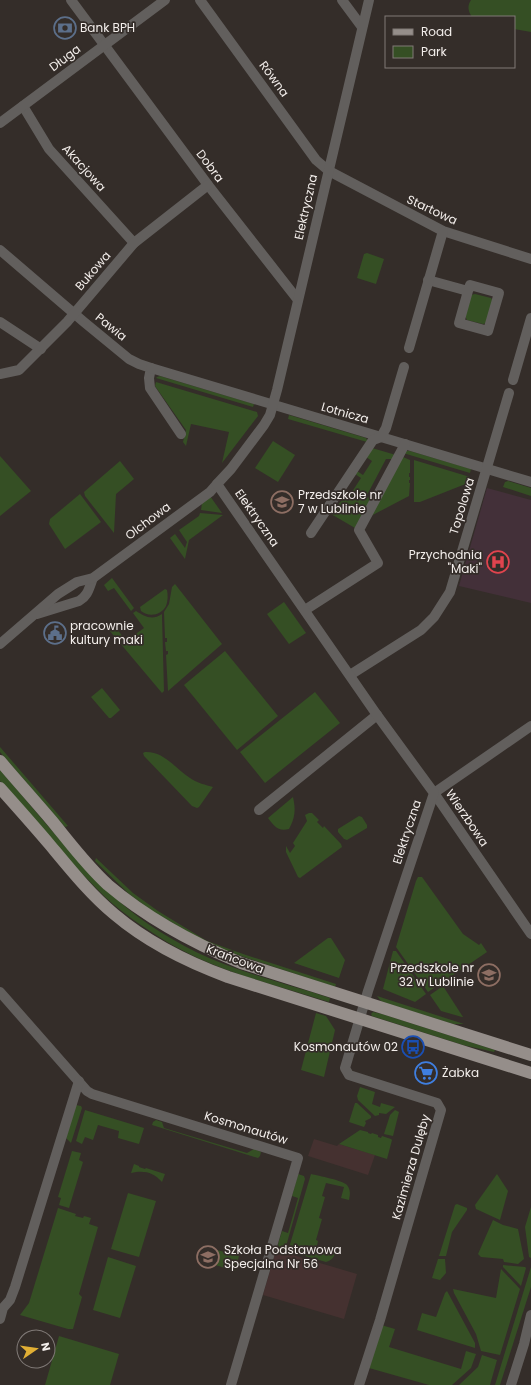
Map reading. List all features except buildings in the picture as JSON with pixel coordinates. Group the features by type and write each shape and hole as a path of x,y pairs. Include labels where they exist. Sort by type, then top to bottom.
{"main road":[{"name":"Krańcowa","path":"0,761 96,872 112,888 148,916 195,943 241,963 531,1055"},
{"name":"Krańcowa","path":"0,788 85,886 114,914 158,945 185,959 216,972 531,1073"}],"street":[{"name":"Dobra","path":"71,0 208,185 298,300"},
{"name":"Długa","path":"0,123 165,0"},
{"name":"Równa","path":"200,0 316,160 328,170"},
{"path":"342,0 362,27"},
{"name":"Elektryczna","path":"360,1018 434,793 377,715 217,484 231,469 270,415 369,0"},
{"name":"Akacjowa","path":"23,106 49,149 134,243"},
{"name":"Startowa","path":"328,170 443,231 531,259"},
{"name":"Bukowa","path":"0,374 20,370 74,313 134,243 208,185"},
{"path":"409,348 443,231"},
{"name":"Pawia","path":"0,250 129,359 138,364 152,368"},
{"path":"428,280 468,291"},
{"path":"470,285 499,293 488,331 459,323 468,291 470,285"},
{"path":"513,380 531,318"},
{"path":"0,322 41,349"},
{"path":"311,533 373,440 381,437 386,428 404,367"},
{"path":"152,368 149,378 150,388 181,434"},
{"name":"Lotnicza","path":"152,368 531,482"},
{"name":"Topolowa","path":"350,675 421,630 437,612 450,592 509,392"},
{"path":"305,610 378,563 359,530 405,444"},
{"name":"Olchowa","path":"0,644 58,594 77,582 93,578 210,492 217,484"},
{"name":"Olchowa","path":"33,615 79,601 84,598 93,578"},
{"path":"259,810 377,715"},
{"name":"Wierzbowa","path":"531,726 434,793 531,934"},
{"name":"Kosmonautów","path":"0,992 87,1091 97,1096 298,1158 231,1385"},
{"name":"Kazimierza Dulęby","path":"359,1385 380,1320 441,1110 437,1103 349,1075 345,1068 360,1018"},
{"path":"0,1320 2,1305 10,1300 15,1287 79,1081"},
{"path":"512,1385 531,1315"},
{"path":"524,1344 531,1329"}],"shaded area":[{"name":"Przychodnia \"Maki\"","path":"487,488 531,500 531,603 459,586"},
{"path":"314,1139 337,1146 339,1144 375,1155 368,1175 308,1156"},
{"path":"276,1250 357,1274 344,1319 263,1295"}],"green space":[{"path":"471,0 531,0 531,32 515,29 515,16 472,16 468,8"},
{"path":"367,253 384,259 376,284 357,278 364,254"},
{"path":"475,294 491,298 493,301 487,323 483,324 467,320 465,316 471,295"},
{"path":"160,376 254,404 253,407 156,378"},
{"path":"156,382 257,412 258,416 222,463 229,432 191,424 186,446 183,442 186,430 155,386"},
{"path":"289,415 366,438 367,442 288,419"},
{"path":"273,441 295,455 278,482 255,468"},
{"path":"372,448 396,455 394,459 386,459 366,497 373,498 355,528 331,514 345,496 348,498 361,478 355,474 357,471 363,475 372,461 366,457"},
{"path":"406,451 471,469 470,473 403,453"},
{"path":"0,456 31,491 0,516"},
{"path":"403,457 410,460 409,496 367,518"},
{"path":"414,460 470,477 468,483 420,502 414,502"},
{"path":"120,461 134,479 116,494 114,533 85,496 84,492"},
{"path":"508,481 531,488 531,496 503,487 505,482"},
{"path":"80,494 101,522 65,549 49,524 50,519"},
{"path":"210,496 222,513 201,510 202,503"},
{"path":"200,513 223,515 189,540 185,559 170,538 175,534 185,548 187,542 179,530 199,516"},
{"path":"112,578 134,608 131,611 114,588 108,591 104,585"},
{"path":"175,584 222,644 168,691 166,655 168,654 168,651 166,651 165,642 167,642 167,638 165,638 164,612 169,604 172,587"},
{"path":"165,589 167,590 167,604 161,612 151,615 141,611 140,607"},
{"path":"284,602 306,633 289,644 267,614"},
{"path":"136,611 145,616 151,617 162,614 164,691 162,693 109,630 109,628 114,625 126,641 144,628 133,613"},
{"path":"225,651 278,716 237,750 184,685"},
{"path":"102,688 120,710 111,718 109,718 91,697"},
{"path":"315,692 340,723 265,783 240,752"},
{"path":"0,747 68,826 65,827 0,752"},
{"path":"152,752 164,757 193,780 213,787 199,807 197,808 192,806 144,756 143,753"},
{"path":"0,770 93,876 127,908 160,932 196,952 228,966 330,998 329,1002 246,976 205,961 167,942 140,924 105,897 84,876 0,781"},
{"path":"293,797 294,817 291,825 289,829 279,829 274,826 268,818"},
{"path":"312,813 319,820 317,822 323,828 324,826 342,847 300,878 298,877 286,852 286,846 290,853 295,846 293,843 307,821 305,815"},
{"path":"359,816 362,817 367,825 367,828 347,840 344,839 338,832 338,829"},
{"path":"96,858 133,893 158,911 207,941 336,984 335,987 214,947 152,911 129,894 95,861"},
{"path":"418,877 422,877 463,934 479,945 481,943 487,952 428,992 396,947"},
{"path":"328,938 331,938 345,960 339,978 294,963"},
{"path":"393,951 396,951 426,994 415,1002 383,989"},
{"path":"443,986 463,1017 441,1011 430,995"},
{"path":"377,996 464,1024 453,1024 386,1003 381,1001"},
{"path":"373,1012 495,1050 494,1052 463,1045 372,1016 371,1014"},
{"path":"316,1013 326,1016 335,1030 324,1077 301,1070"},
{"path":"360,1087 375,1092 372,1104 380,1107 381,1103 395,1107 386,1114 379,1113 379,1115 375,1116 358,1100 357,1096"},
{"path":"355,1103 357,1103 371,1116 371,1118 365,1121 366,1123 364,1127 349,1122"},
{"path":"76,1105 81,1106 82,1108 71,1143 66,1138"},
{"path":"85,1110 144,1128 139,1144 118,1138 119,1131 98,1125 93,1140 85,1137 82,1144 76,1141"},
{"path":"395,1110 399,1112 393,1136 384,1134 390,1115"},
{"path":"156,1120 162,1122 164,1128 247,1153 254,1149 261,1152 260,1156 258,1158 152,1125"},
{"path":"360,1130 378,1135 378,1137 381,1138 382,1136 392,1140 387,1159 339,1144"},
{"path":"72,1151 81,1153 79,1160 83,1162 69,1208 59,1205 61,1198 58,1197"},
{"path":"134,1164 145,1169 146,1168 165,1174 162,1182 152,1174 140,1172 131,1173"},
{"path":"298,1174 304,1176 305,1179 285,1250 279,1248 278,1244 282,1231 288,1233 298,1198 292,1196"},
{"path":"311,1174 340,1181 347,1185 350,1191 349,1200 341,1198 344,1187 326,1183 322,1196 325,1197 319,1218 322,1219 316,1240 318,1241 316,1250 333,1255 335,1246 337,1247 335,1254 329,1261 326,1262 288,1251"},
{"path":"497,1174 508,1191 500,1220 476,1209 475,1205"},
{"path":"128,1193 156,1201 139,1257 111,1249"},
{"path":"457,1204 467,1208 467,1210 452,1232 446,1256 439,1256 455,1205"},
{"path":"531,1207 531,1258 529,1257 525,1227"},
{"path":"58,1208 76,1214 75,1216 91,1218 89,1224 98,1227 79,1294 82,1297 73,1329 68,1329 20,1315 29,1303"},
{"path":"493,1220 503,1225 518,1229 524,1259 518,1264 504,1262 503,1259 481,1257 478,1254"},
{"path":"217,1250 239,1256 235,1271 212,1264"},
{"path":"108,1257 136,1266 120,1318 93,1310"},
{"path":"438,1259 445,1259 446,1273 440,1280 432,1278"},
{"path":"503,1265 526,1268 521,1286 503,1267"},
{"path":"531,1267 531,1287 500,1385 495,1385"},
{"path":"501,1269 520,1289 500,1355 481,1351 476,1334 453,1289 496,1298"},
{"path":"447,1291 475,1343 475,1348 417,1330 422,1313 436,1317"},
{"path":"381,1325 395,1329 389,1347 461,1369 466,1351 476,1354 471,1368 452,1385 429,1385 369,1368"},
{"path":"59,1336 119,1354 110,1385 45,1385 50,1369 56,1369 56,1346"},
{"path":"482,1355 497,1360 490,1385 459,1385 478,1367"}],"place":[{"name":"Bank BPH","path":"65,28"},
{"name":"Przedszkole nr 7 w Lublinie","path":"282,502"},
{"name":"Przychodnia \"Maki\"","path":"498,562"},
{"name":"pracownie kultury maki","path":"55,633"},
{"name":"Przedszkole nr 32 w Lublinie","path":"489,975"},
{"name":"Kosmonautów 02","path":"413,1047"},
{"name":"Żabka","path":"426,1073"},
{"name":"Szkoła Podstawowa Specjalna Nr 56","path":"208,1257"}]}
